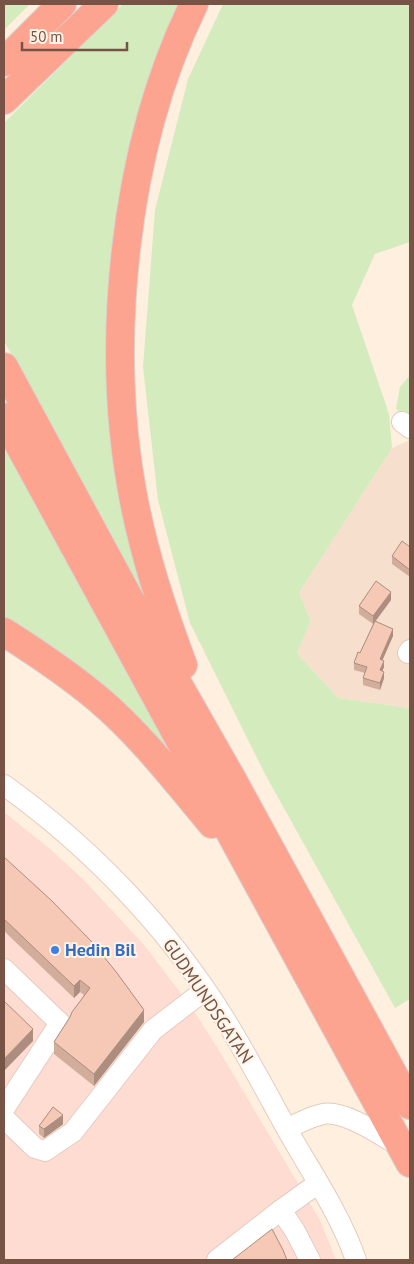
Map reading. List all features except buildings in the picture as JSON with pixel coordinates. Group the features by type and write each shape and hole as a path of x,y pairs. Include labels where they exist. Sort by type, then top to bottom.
{"highway":[{"path":"4,62 62,4"},
{"path":"4,100 104,4"},
{"path":"194,4 157,101 133,203 122,293 120,351 122,406 135,504 144,550 158,596 183,665 232,779"},
{"path":"4,367 130,600 232,779 410,1105"},
{"path":"4,417 406,1155"},
{"path":"4,632 50,661 98,699 144,744 248,864"}],"street":[{"name":"GUDMUNDSGATAN","path":"4,785 54,824 115,880 164,935 205,990 242,1048 342,1230 356,1260"},
{"path":"303,966 327,953"},
{"path":"4,969 60,1023 4,1108"},
{"path":"4,1118 35,1148 45,1151 53,1147 73,1132 153,1030 205,990"},
{"path":"287,1129 301,1121 325,1114 342,1116 365,1124 406,1155"},
{"path":"217,1260 317,1184"},
{"path":"281,1210 295,1231 310,1260"}],"shaded area":[{"path":"410,440 410,708 338,698 297,653 311,621 299,593 392,448"},
{"path":"4,812 50,849 83,879 145,946 192,1008 321,1222 336,1260 4,1260"}],"green space":[{"path":"4,4 30,4 4,30"},
{"path":"123,4 182,4 115,247 146,587 139,589 4,341 4,123"},
{"path":"223,4 410,4 410,242 375,254 352,305 389,414 392,448 299,593 311,621 297,653 338,698 410,708 410,999 395,1008 265,774 190,623 158,500 143,367 155,210 188,79"},
{"path":"410,375 410,420 396,409 400,387"},
{"path":"4,448 167,747 162,751 4,621"}],"place":[{"name":"Hedin Bil","path":"55,950"}]}
